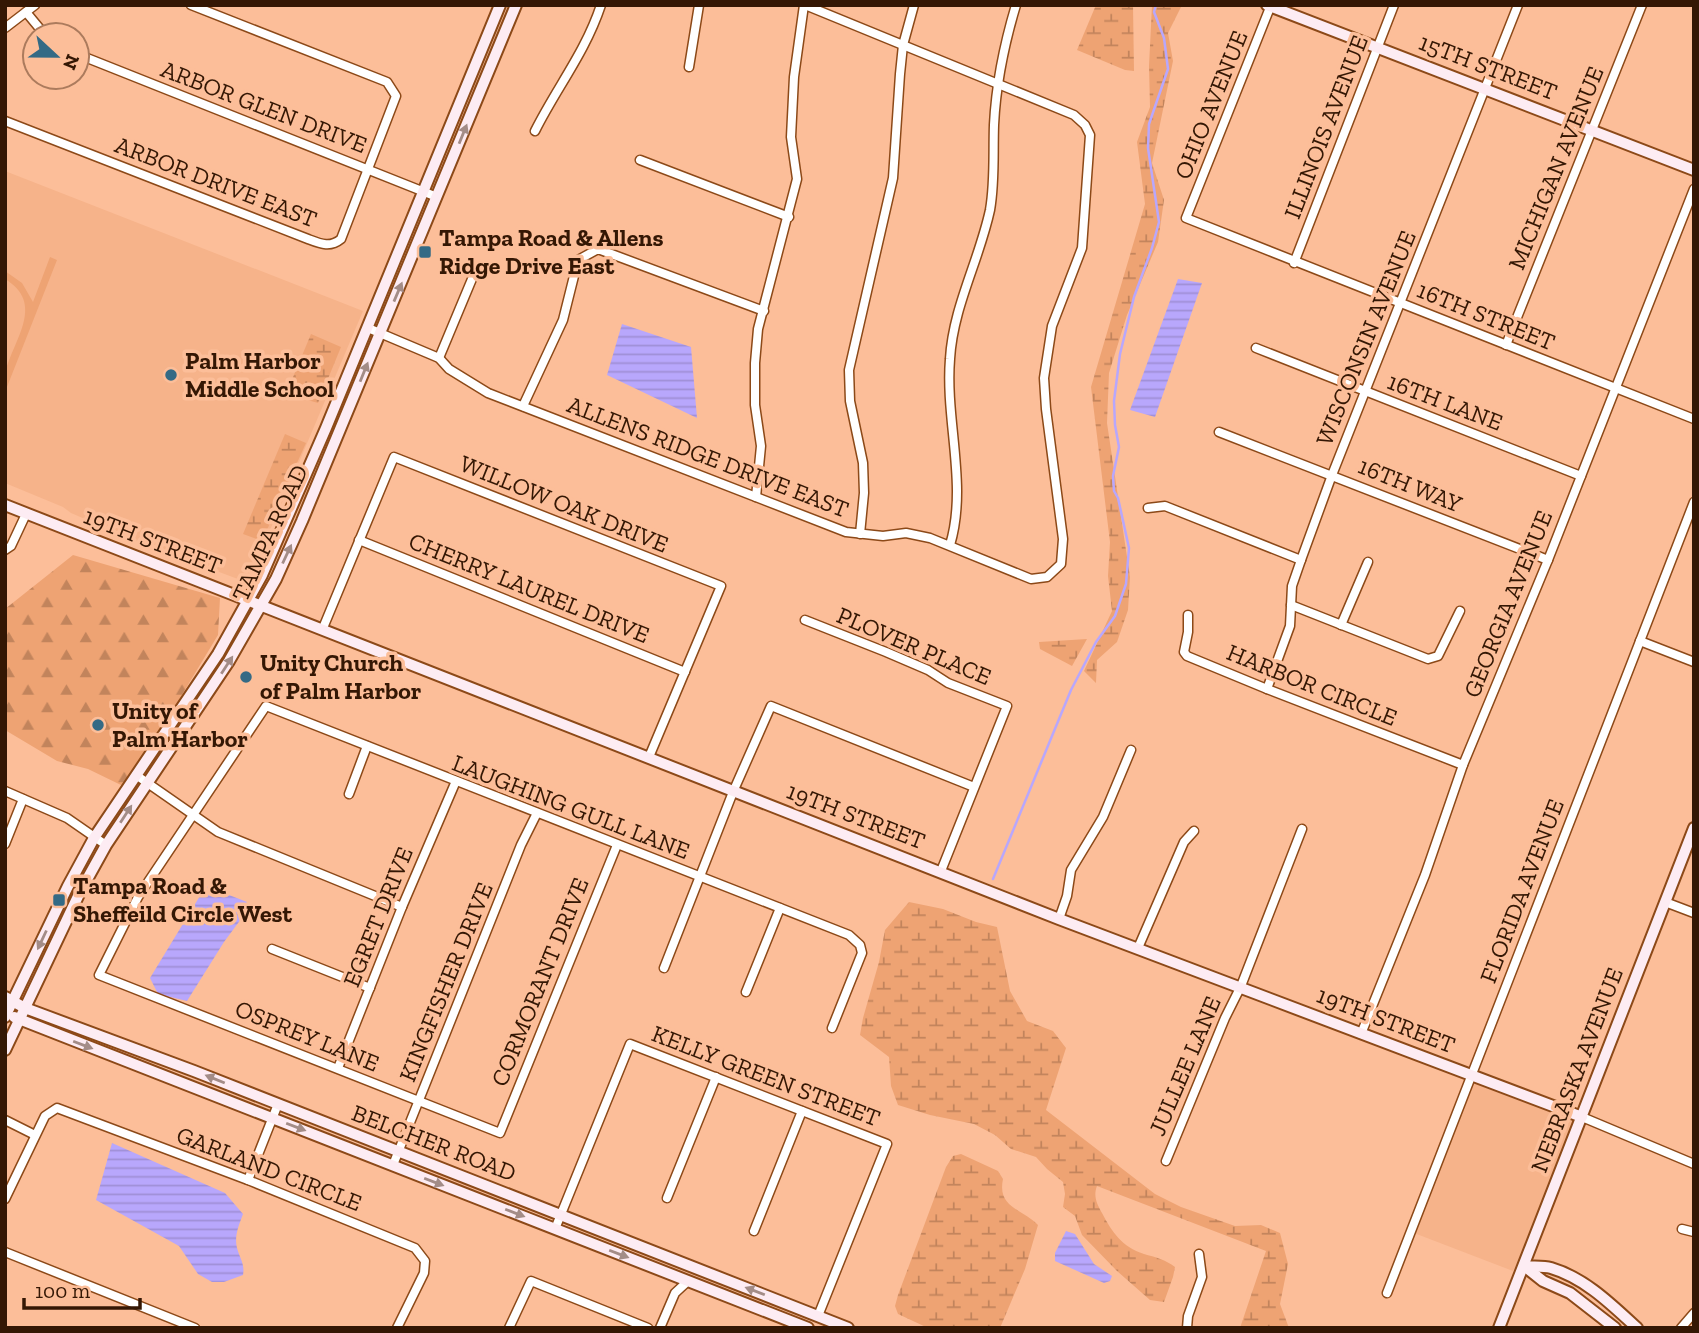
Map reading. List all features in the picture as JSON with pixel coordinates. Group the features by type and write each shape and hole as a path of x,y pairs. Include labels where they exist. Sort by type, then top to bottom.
{"main road":[{"name":"TAMPA ROAD","path":"6,1014 9,999 94,838 218,654 276,546 500,5"},
{"name":"TAMPA ROAD","path":"5,1050 62,927 106,845 229,662 289,551 516,5"},
{"name":"15TH STREET","path":"1269,6 1694,170"},
{"path":"326,428 339,433"},
{"name":"19TH STREET","path":"5,505 1059,919 1581,1116"},
{"name":"NEBRASKA AVENUE","path":"1499,1328 1694,828"},
{"name":"BELCHER ROAD","path":"9,999 25,1008 278,1104 848,1328"},
{"name":"BELCHER ROAD","path":"6,1014 808,1328"},
{"path":"1524,1266 1550,1268 1584,1284 1637,1328"},
{"path":"1524,1266 1542,1281 1576,1297 1615,1328"},
{"path":"1576,1297 1584,1284"}],"street":[{"path":"5,29 35,5"},
{"name":"ARBOR DRIVE EAST","path":"5,121 323,245 334,245 341,239 397,96 392,86 191,5"},
{"path":"534,131 582,51 601,5"},
{"path":"690,67 699,5"},
{"path":"756,497 761,446 755,405 758,329 797,179 791,137 795,68 805,5 998,82"},
{"path":"860,534 864,493 863,463 850,401 849,370 893,178 903,45 914,5"},
{"path":"950,545 957,502 950,409 950,358 962,293 981,243 990,209 998,82 1016,5"},
{"name":"ILLINOIS AVENUE","path":"1294,262 1394,5"},
{"name":"WISCONSIN AVENUE","path":"1267,690 1290,626 1292,586 1332,475 1518,5"},
{"name":"MICHIGAN AVENUE","path":"1506,345 1642,5"},
{"name":"OHIO AVENUE","path":"1186,218 1269,6"},
{"path":"26,12 33,21"},
{"name":"ARBOR GLEN DRIVE","path":"91,60 437,197"},
{"name":"ALLENS RIDGE DRIVE EAST","path":"368,328 439,358 449,369 488,393 846,532 883,536 906,533 950,545 1031,579 1047,577 1061,564 1063,539 1044,378 1052,326 1082,248 1090,135 1082,120 1074,115 998,82"},
{"path":"640,160 789,218"},
{"name":"GEORGIA AVENUE","path":"1361,1034 1424,876 1463,765 1548,560 1694,189"},
{"name":"16TH STREET","path":"1186,218 1694,419"},
{"path":"523,406 563,320 578,260 598,249 764,311"},
{"path":"439,358 472,279"},
{"name":"16TH LANE","path":"1256,348 1581,476"},
{"name":"16TH WAY","path":"1219,432 1548,560"},
{"name":"WILLOW OAK DRIVE","path":"323,628 394,457 721,586 649,757"},
{"name":"FLORIDA AVENUE","path":"1387,1293 1694,502"},
{"path":"1148,508 1165,506 1301,560"},
{"path":"5,550 11,546 26,514"},
{"name":"CHERRY LAUREL DRIVE","path":"359,540 685,672"},
{"path":"1342,625 1368,562"},
{"path":"1291,605 1428,659 1438,656 1460,611"},
{"name":"HARBOR CIRCLE","path":"1188,615 1184,652 1187,656 1267,690 1463,765"},
{"name":"PLOVER PLACE","path":"805,620 886,652 928,670 948,683 1007,706 974,787"},
{"path":"1640,641 1694,662"},
{"name":"LAUGHING GULL LANE","path":"192,815 266,706 849,935 860,945 862,953 832,1028"},
{"path":"664,968 733,792 771,706 974,787 941,871"},
{"path":"348,794 367,746"},
{"path":"1059,919 1067,896 1071,870 1103,817 1131,750"},
{"path":"136,775 218,832 402,907"},
{"name":"EGRET DRIVE","path":"338,1068 456,781"},
{"path":"5,791 67,818 106,845"},
{"path":"5,844 23,799"},
{"name":"KINGFISHER DRIVE","path":"393,1166 537,813"},
{"name":"OSPREY LANE","path":"192,815 138,897 99,975 499,1133"},
{"name":"JULLEE LANE","path":"1166,1161 1241,986 1303,829"},
{"path":"1138,948 1184,842 1194,831"},
{"name":"CORMORANT DRIVE","path":"499,1133 617,845"},
{"path":"1665,902 1694,913"},
{"path":"746,992 780,908"},
{"path":"272,949 370,988"},
{"name":"KELLY GREEN STREET","path":"561,1215 630,1044 887,1144 818,1316"},
{"path":"667,1198 716,1077"},
{"path":"248,1180 278,1104"},
{"name":"GARLAND CIRCLE","path":"5,1199 45,1116 57,1108 248,1180 415,1248 425,1261 424,1273 397,1328"},
{"path":"754,1231 802,1111"},
{"name":"19TH STREET","path":"1581,1116 1694,1164"},
{"path":"5,1120 35,1135"},
{"path":"555,1229 561,1215"},
{"path":"1682,1229 1694,1232"},
{"path":"5,1252 195,1328"},
{"path":"1187,1328 1188,1316 1202,1277 1199,1254"},
{"path":"509,1328 531,1281 648,1328"},
{"path":"660,1328 675,1293 688,1281"},
{"path":"1681,1328 1694,1313"}],"shaded area":[{"name":"Palm Harbor Middle School","path":"5,171 363,311 275,519 249,575 243,581 127,537 5,483"},
{"path":"1178,279 1202,283 1155,417 1130,410"},
{"path":"622,324 691,347 697,418 607,375"},
{"path":"206,886 247,902 244,915 187,1001 158,994 150,978"},
{"path":"1473,1083 1575,1121 1527,1244 1513,1271 1414,1233"},
{"path":"112,1143 225,1193 243,1214 236,1239 243,1275 224,1282 212,1282 198,1274 179,1246 96,1200"},
{"path":"1066,1231 1075,1234 1094,1264 1112,1276 1110,1281 1104,1283 1055,1261 1055,1253"}],"green space":[{"path":"1096,5 1133,5 1134,71 1125,70 1077,50"},
{"path":"1152,5 1182,5 1168,33 1173,61 1152,163 1164,200 1158,242 1127,315 1109,373 1107,423 1130,577 1128,610 1117,642 1097,660 1096,683 1084,671 1112,611 1108,576 1110,542 1091,387 1145,204 1137,142 1150,107"},
{"path":"50,257 57,260 5,392 6,370 24,321 25,310 17,288 5,279 5,271 22,283 33,302"},
{"path":"311,334 341,347 318,403 286,394"},
{"path":"285,434 306,443 262,541 243,534"},
{"path":"73,555 220,598 218,635 162,728 123,786 88,769 57,761 5,730 5,609"},
{"path":"1087,639 1072,666 1040,649 1039,642"},
{"path":"909,902 943,909 997,927 1010,991 1027,1021 1053,1031 1066,1048 1046,1110 1155,1194 1181,1207 1235,1226 1261,1225 1280,1233 1288,1264 1280,1304 1289,1328 1240,1328 1266,1251 1097,1186 1097,1203 1118,1238 1136,1251 1175,1267 1164,1302 1150,1300 1082,1235 1075,1216 1063,1207 1063,1182 1036,1157 1011,1149 995,1135 974,1124 898,1105 891,1086 889,1057 860,1035 885,930"},
{"path":"961,1154 998,1171 1003,1179 1002,1189 1007,1202 1038,1225 1025,1269 1000,1328 928,1328 898,1314 895,1306 946,1167 953,1156"}],"waterway":[{"path":"993,879 1071,690 1096,642 1115,616 1126,584 1129,548 1114,491 1113,476 1119,447 1114,401 1120,354 1134,297 1159,222 1148,148 1149,124 1168,69 1164,38 1154,12 1156,5"}],"place":[{"name":"Tampa Road & Allens Ridge Drive East","path":"425,252"},
{"name":"Palm Harbor Middle School","path":"171,375"},
{"name":"Unity Church of Palm Harbor","path":"246,677"},
{"name":"Unity of Palm Harbor","path":"98,725"},
{"name":"Tampa Road & Sheffeild Circle West","path":"59,900"}]}
